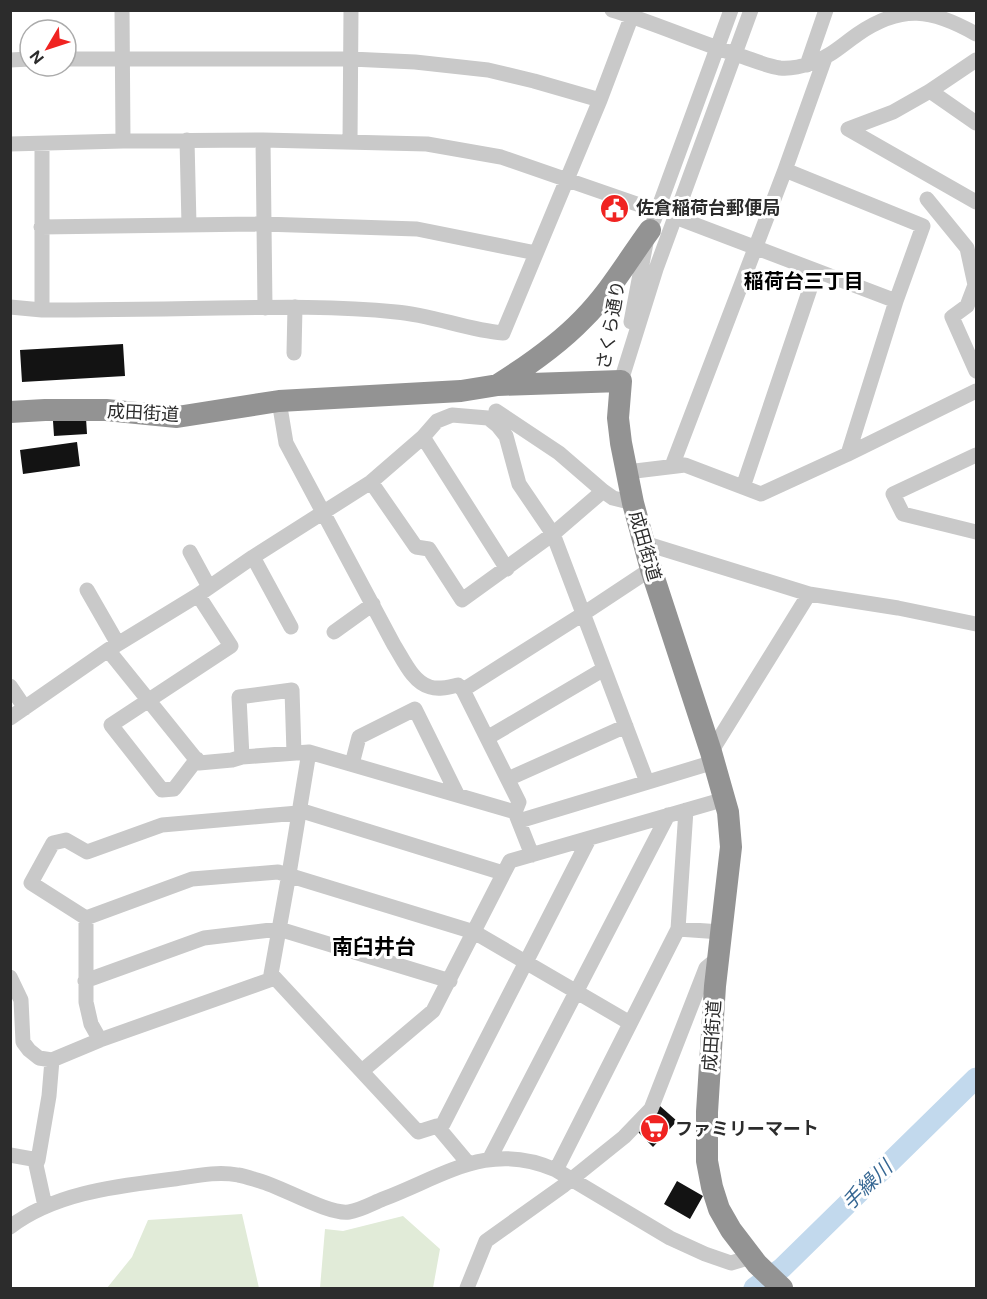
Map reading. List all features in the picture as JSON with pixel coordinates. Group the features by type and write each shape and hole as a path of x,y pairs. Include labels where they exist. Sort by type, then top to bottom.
{"highway":[{"path":"502,384 561,340 585,318 605,293 653,220"},
{"name":"成田街道","path":"10,412 106,410 177,417 279,401 461,391 502,384 621,381 618,418 633,504 651,569 713,757 725,799 731,847 718,958 707,1112 707,1161 719,1209 731,1230 756,1262 782,1288"}],"street":[{"path":"122,10 123,141"},
{"path":"350,142 351,10"},
{"path":"612,10 633,13 717,49 781,68 807,65 825,58 872,26 905,12 933,15 951,20 976,34"},
{"name":"さくら通り","path":"621,381 641,262 653,220 731,10"},
{"name":"さくら通り","path":"621,381 656,269 751,10"},
{"path":"807,65 826,10"},
{"path":"10,307 42,310 295,307 397,312 435,318 488,332 503,333 568,179 633,13"},
{"path":"672,466 785,170 825,58"},
{"path":"78,59 351,59 415,62 488,70 600,100"},
{"path":"976,60 930,91 893,112 848,129 976,202"},
{"path":"930,91 976,123"},
{"path":"10,144 263,140 427,144 462,148 501,157 568,179 653,220"},
{"path":"263,140 265,308"},
{"path":"187,141 189,225"},
{"path":"42,144 42,310"},
{"path":"785,170 923,226 896,301 848,454"},
{"path":"927,199 967,248 976,284 967,306 952,317 976,371"},
{"path":"675,217 896,301"},
{"path":"42,227 263,224 417,229 536,253"},
{"path":"743,487 816,271"},
{"path":"294,353 295,307"},
{"path":"502,384 492,415 506,436 519,484 553,534 647,782"},
{"path":"627,472 685,465 760,494 976,391"},
{"path":"279,401 286,443 411,673 427,687 458,685 463,690 519,802 517,816 532,855"},
{"path":"10,718 113,647 204,591 371,482 423,437 437,421 452,415 492,415 559,453 613,498 633,504"},
{"path":"423,437 507,569"},
{"path":"973,529 903,514 893,494 976,455"},
{"path":"371,482 416,547 429,549 462,600 553,534 603,491"},
{"path":"644,543 809,594 898,608 976,624"},
{"path":"190,552 204,591 231,646 111,725 162,790 174,789 197,759"},
{"path":"253,557 291,627"},
{"path":"463,690 583,615 651,569"},
{"path":"87,590 113,647 150,700 200,763 242,757 301,753 352,764 457,794 517,816 647,782 713,757 809,594"},
{"path":"334,632 373,604"},
{"path":"487,738 604,669"},
{"path":"10,686 25,708"},
{"path":"242,757 239,697 292,690 301,753 298,811 290,874 271,974 418,1132 442,1124 590,839"},
{"path":"352,764 359,737 415,709 457,794"},
{"path":"508,779 626,726"},
{"path":"362,1071 433,1011 510,861 725,799"},
{"path":"556,1170 678,929 686,810"},
{"path":"86,918 31,883 53,843 66,840 87,852 162,825 298,811 503,873"},
{"path":"490,1158 668,815"},
{"path":"86,918 192,879 278,872 290,874 474,932 630,1023"},
{"path":"86,918 86,1002 91,1024 100,1040"},
{"path":"85,981 204,938 279,929 450,981"},
{"path":"678,929 721,932"},
{"path":"467,1288 486,1241 570,1180 624,1137 651,1109 706,968 718,958"},
{"path":"10,977 21,1000 17,1044 39,1058 52,1060 100,1040 275,978"},
{"path":"45,1206 36,1165 49,1096 52,1060"},
{"path":"437,1126 468,1163"},
{"path":"10,1155 38,1160"},
{"path":"10,1227 24,1216 45,1206 127,1185 216,1173 237,1175 263,1182 326,1207 349,1212 468,1163 490,1158 515,1159 543,1164 556,1170 670,1238 705,1254 731,1263 756,1262"}],"green space":[{"path":"242,1214 259,1288 107,1288 132,1257 148,1220"},
{"path":"403,1216 440,1249 433,1288 320,1288 325,1229 343,1231"}],"building":[{"path":"123,344 125,376 22,382 20,350"},
{"path":"86,418 87,434 54,436 53,421"},
{"path":"77,442 80,466 23,474 20,450"},
{"path":"660,1106 677,1121 653,1147 637,1131"},
{"path":"677,1181 703,1196 690,1219 664,1204"}],"waterway":[{"name":"手繰川","path":"754,1288 782,1268 976,1078"}],"place":[{"name":"佐倉稲荷台郵便局","path":"615,208"},
{"name":"ファミリーマート","path":"654,1129"}],"district":[{"name":"稲荷台三丁目","path":"804,281"},
{"name":"南臼井台","path":"374,947"}]}
